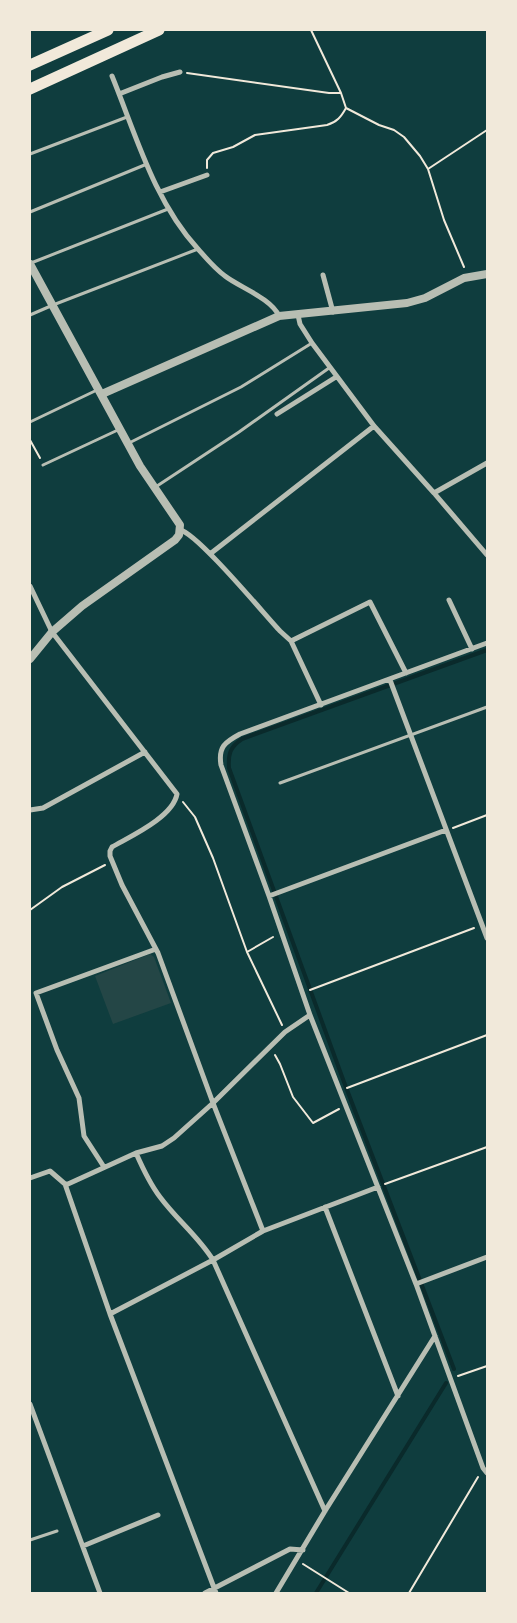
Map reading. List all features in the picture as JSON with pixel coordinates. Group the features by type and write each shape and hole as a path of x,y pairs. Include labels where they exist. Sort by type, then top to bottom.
{"highway":[{"path":"30,65 108,30"},
{"path":"30,89 159,30"}],"street":[{"path":"119,94 167,75 180,72"},
{"path":"112,76 147,164 172,217 198,249 224,276 260,298 273,308 278,316"},
{"path":"160,192 208,175"},
{"path":"30,263 128,443 154,488 178,521 180,530 175,540 82,606 52,632 30,659"},
{"path":"101,392 278,316 334,312 407,303 425,298 464,278 487,274"},
{"path":"322,275 334,312"},
{"path":"298,315 300,324 336,378 374,426 434,492 487,555"},
{"path":"278,414 336,378"},
{"path":"210,554 374,426"},
{"path":"434,492 487,463"},
{"path":"180,530 189,534 210,554 291,641 321,705"},
{"path":"30,586 52,632 177,794 173,806 156,820 112,847 110,851 122,885 156,949 212,1103 263,1231"},
{"path":"449,600 472,649"},
{"path":"291,641 370,602 406,673"},
{"path":"485,1470 416,1284 310,1015 221,765 220,756 222,748 228,741 240,734 487,643"},
{"path":"390,680 487,938"},
{"path":"30,810 43,808 146,752"},
{"path":"269,896 446,830"},
{"path":"104,1166 84,1136 79,1098 57,1050 36,993 156,949"},
{"path":"65,1184 136,1153 162,1146 174,1138 285,1032 310,1015"},
{"path":"136,1153 144,1171 160,1197 204,1245 213,1260 325,1512"},
{"path":"30,1178 50,1170 65,1184 110,1314 215,1590"},
{"path":"110,1314 213,1260 263,1231 378,1187"},
{"path":"325,1207 398,1396"},
{"path":"416,1284 487,1257"},
{"path":"276,1593 435,1336"},
{"path":"30,1404 100,1593"},
{"path":"83,1546 158,1515"},
{"path":"205,1593 215,1590 290,1549 303,1550"}],"lane":[{"path":"30,154 127,116"},
{"path":"30,212 147,164"},
{"path":"30,263 168,210"},
{"path":"30,316 53,305 198,249"},
{"path":"128,443 241,387 312,343"},
{"path":"154,488 239,432 329,368"},
{"path":"30,422 101,392"},
{"path":"43,465 120,428"},
{"path":"280,783 487,706"},
{"path":"30,1540 57,1531"}],"path":[{"path":"311,30 346,108 399,133 420,156 428,169 444,220 469,277"},
{"path":"180,72 341,94"},
{"path":"208,175 207,160 213,153 233,147 255,135 334,123 346,108"},
{"path":"428,169 487,130"},
{"path":"30,440 43,465"},
{"path":"177,794 195,817 213,858 247,952 285,1032"},
{"path":"446,830 487,815"},
{"path":"30,910 62,887 112,861"},
{"path":"303,993 482,925"},
{"path":"247,952 281,933"},
{"path":"340,1090 487,1035"},
{"path":"270,1046 280,1064 293,1097 313,1123 346,1104"},
{"path":"378,1187 487,1147"},
{"path":"451,1379 487,1366"},
{"path":"409,1593 485,1470"},
{"path":"296,1560 348,1593"}],"shaded area":[{"path":"150,954 154,957 171,1003 113,1024 95,976"}],"waterway":[{"path":"454,1369 344,1082 229,768 229,759 232,748 242,739 487,650"},
{"path":"316,1593 446,1383"}]}
